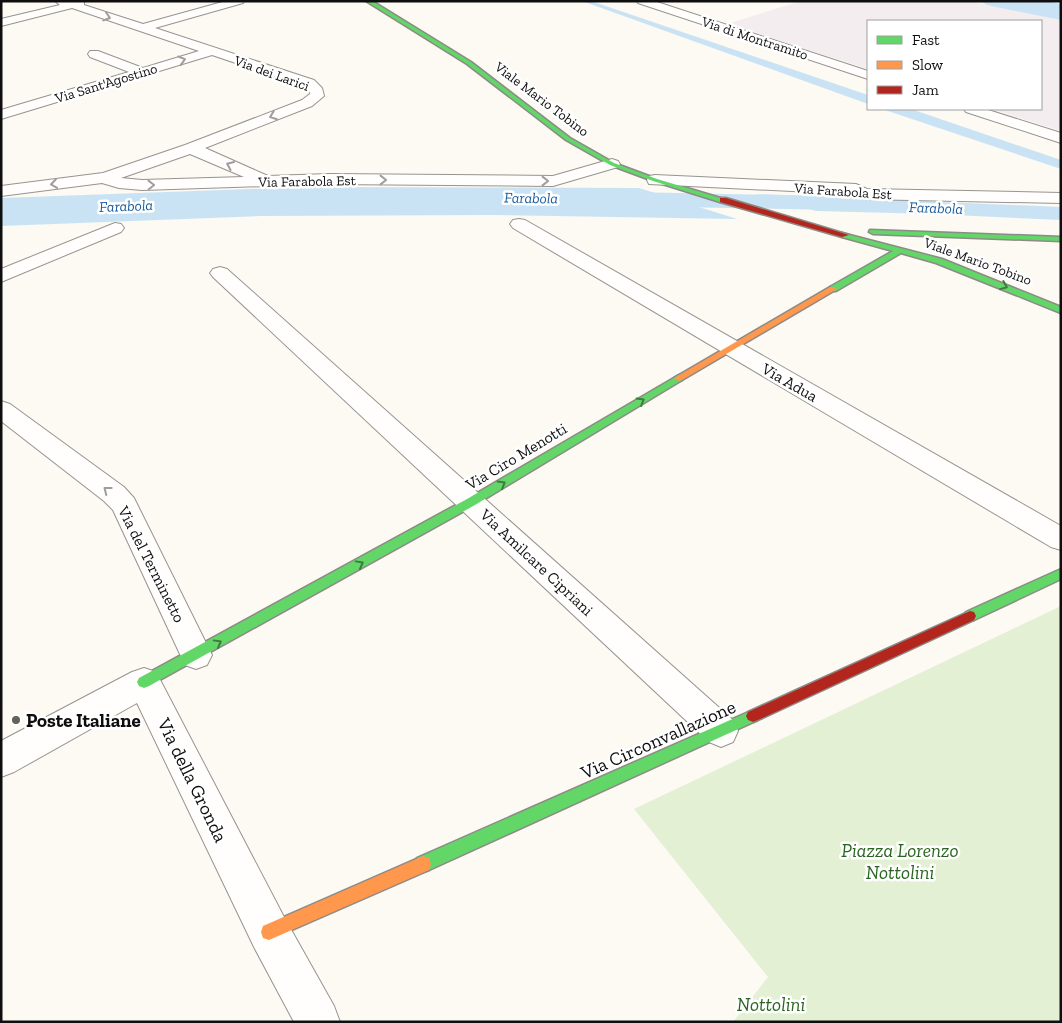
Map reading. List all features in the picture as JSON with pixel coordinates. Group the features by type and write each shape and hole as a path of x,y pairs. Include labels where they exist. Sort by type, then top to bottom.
{"main road":[{"name":"Viale Mario Tobino","path":"368,1 469,63 568,139 612,164 654,180 954,266 1061,310"},
{"name":"Viale Mario Tobino","path":"824,230 1061,238"},
{"name":"Via Ciro Menotti","path":"144,682 471,502 730,347 900,250"},
{"name":"Via Circonvallazione","path":"269,932 721,731 1061,574"}],"street":[{"path":"1,23 66,3 89,1"},
{"path":"143,28 239,1"},
{"name":"Via di Montramito","path":"642,1 867,75"},
{"name":"Via dei Larici","path":"66,3 309,83 316,89 317,96 308,103 191,148 103,178"},
{"name":"Via Sant'Agostino","path":"1,115 212,51"},
{"path":"94,54 142,72"},
{"path":"974,110 1061,138"},
{"path":"191,148 269,182"},
{"name":"Via Farabola Est","path":"1,191 103,178 119,183 142,185 330,179 553,181 612,164"},
{"name":"Via Farabola Est","path":"654,180 856,189 863,194 1061,198"},
{"name":"Via Adua","path":"519,224 1061,539"},
{"path":"1,276 115,228"},
{"name":"Via Amilcare Cipriani","path":"220,273 721,731"},
{"name":"Via del Terminetto","path":"1,409 114,494 124,505 196,655"},
{"path":"1,760 144,682"},
{"name":"Via della Gronda","path":"144,682 269,932 318,1022"}],"shaded area":[{"path":"801,1 969,1 1061,18 1061,131 995,110 1042,110 1042,20 867,20 867,69 727,24"}],"green space":[{"name":"Piazza Lorenzo Nottolini","path":"1061,606 1061,1022 733,1022 768,977 634,809"}],"water":[{"path":"582,1 591,1 867,95 867,104"},
{"path":"885,110 914,110 1061,160 1061,169"},
{"path":"307,187 639,188 737,219 490,215 261,216 1,226 1,198"},
{"path":"755,194 1061,207 1061,220 816,211"}],"waterway":[{"path":"987,1 1061,15"},
{"path":"1000,1 1061,12"},
{"name":"Farabola","path":"628,199 834,203"}],"traffic: fast":[{"path":"368,1 469,63 568,139 612,164 655,180 723,200"},
{"path":"873,232 1061,239"},
{"path":"845,235 939,261 1061,310"},
{"path":"833,289 900,250"},
{"path":"144,682 471,502 679,378"},
{"path":"970,616 1061,574"},
{"path":"423,864 753,716"}],"traffic: slow":[{"path":"679,378 833,289"},
{"path":"269,932 423,864"}],"traffic: jam":[{"path":"723,200 845,235"},
{"path":"753,716 970,616"}],"place":[{"name":"Poste Italiane","path":"16,720"}],"park label":[{"name":"Nottolini","path":"771,1004"}]}
